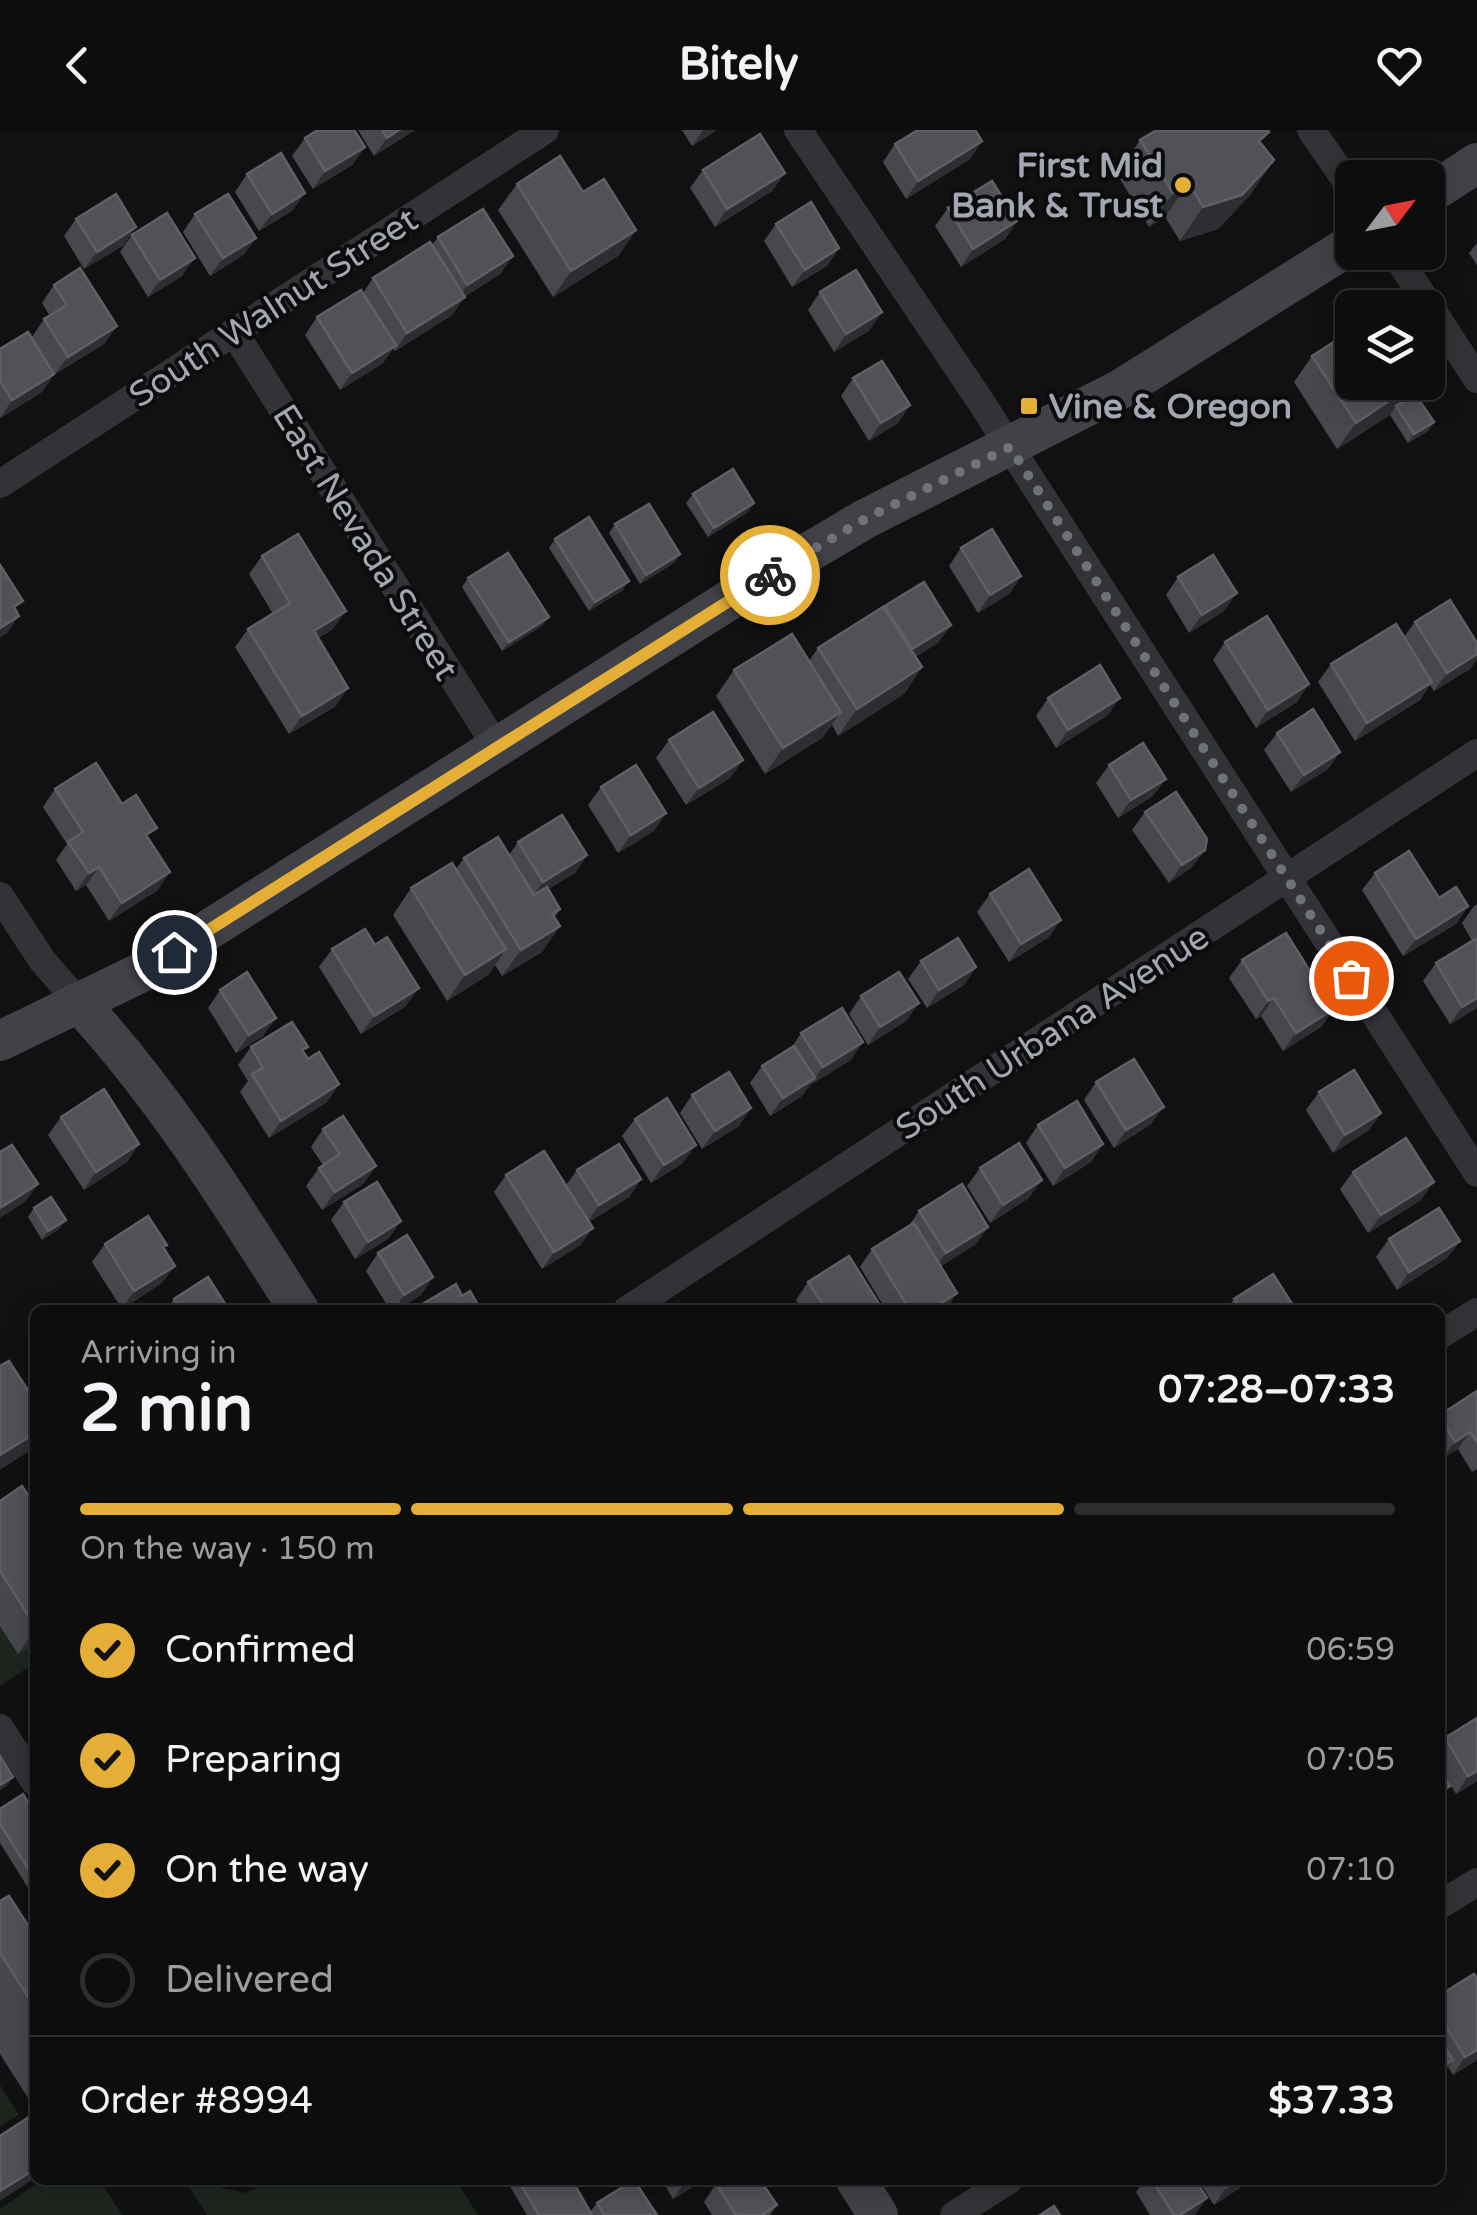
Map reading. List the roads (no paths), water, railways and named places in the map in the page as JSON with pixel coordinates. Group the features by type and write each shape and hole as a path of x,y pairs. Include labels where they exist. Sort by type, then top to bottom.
{"main road":[{"path":"1445,184 1477,163"},
{"path":"0,1041 142,972 745,590 848,529 1177,356 1335,255"},
{"path":"78,1002 125,1054 175,1120 296,1305"},
{"path":"859,2185 878,2215"}],"street":[{"name":"South Walnut Street","path":"0,484 545,130"},
{"path":"798,130 1010,447 1477,1174"},
{"path":"1312,130 1335,164"},
{"path":"1406,270 1477,379"},
{"name":"East Nevada Street","path":"235,334 498,749"},
{"name":"South Urbana Avenue","path":"635,1305 1477,752"},
{"path":"0,896 42,960 78,1002"},
{"path":"1445,1332 1477,1312"},
{"path":"0,1728 30,1774"},
{"path":"1445,1903 1477,1882"},
{"path":"954,2215 1000,2185"}],"place":[{"name":"First Mid Bank & Trust","path":"1183,185"},
{"name":"Vine & Oregon","path":"1029,406"}]}
